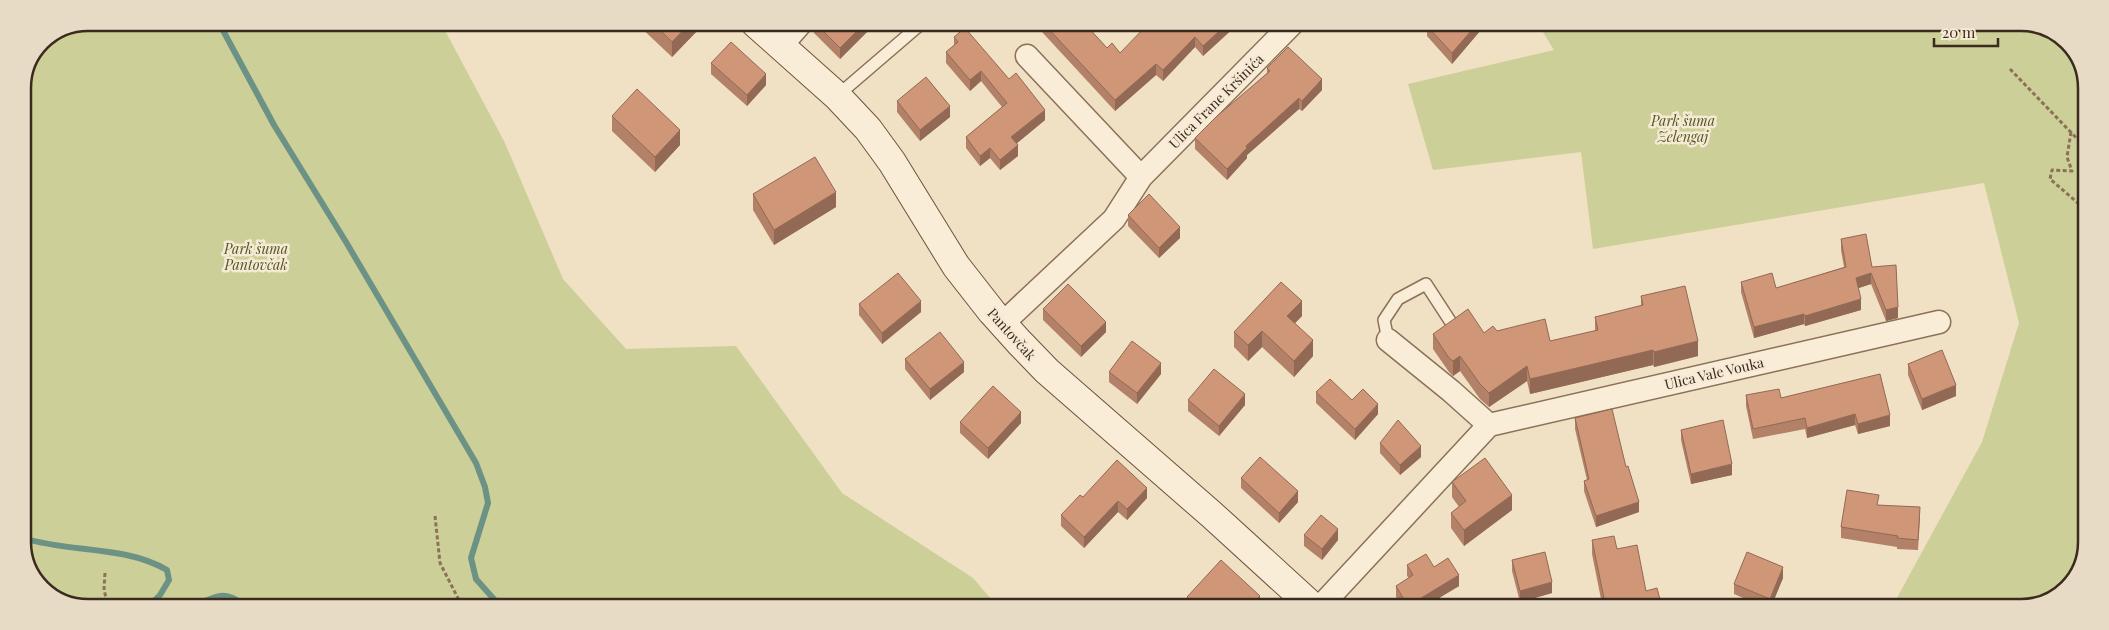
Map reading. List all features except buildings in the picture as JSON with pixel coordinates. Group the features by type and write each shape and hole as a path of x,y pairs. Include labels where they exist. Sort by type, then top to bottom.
{"main road":[{"name":"Pantovčak","path":"764,31 837,96 868,129 892,162 956,266 1002,324 1047,372 1211,514 1304,599"}],"street":[{"path":"781,46 794,31"},
{"name":"Ulica Frane Kršinića","path":"1002,324 1114,219 1141,177 1286,31"},
{"path":"1027,56 1141,177"},
{"name":"Ulica Vale Vouka","path":"1489,425 1939,322"},
{"path":"1327,599 1489,425 1451,391 1388,340"}],"lane":[{"path":"837,96 914,31"},
{"path":"1388,340 1384,320 1398,299 1426,284 1452,324"}],"path":[{"path":"2010,69 2078,139"},
{"path":"2071,132 2067,157 2072,171 2052,170 2050,179 2078,203"},
{"path":"434,516 440,563 458,599"},
{"path":"105,573 104,590 106,599"}],"green space":[{"name":"Park šuma Pantovčak","path":"88,31 445,31 504,141 563,279 626,349 736,346 842,493 973,578 991,599 88,599 73,597 63,593 43,577 33,557 31,546 31,88 32,77 41,56 56,41 77,32"},
{"name":"Park šuma Zelengaj","path":"1542,31 2021,31 2043,36 2056,43 2064,51 2073,66 2078,84 2078,542 2073,564 2068,574 2056,587 2039,596 2021,599 1896,599 1982,442 2019,323 1984,183 1593,249 1581,152 1433,170 1408,84 1554,50"}],"waterway":[{"path":"223,31 274,125 346,242 476,463 485,487 488,503 471,558 476,579 494,599"},
{"path":"31,540 59,546 115,553 150,562 167,570 169,580 156,599"},
{"path":"210,599 220,596 235,599"}]}
